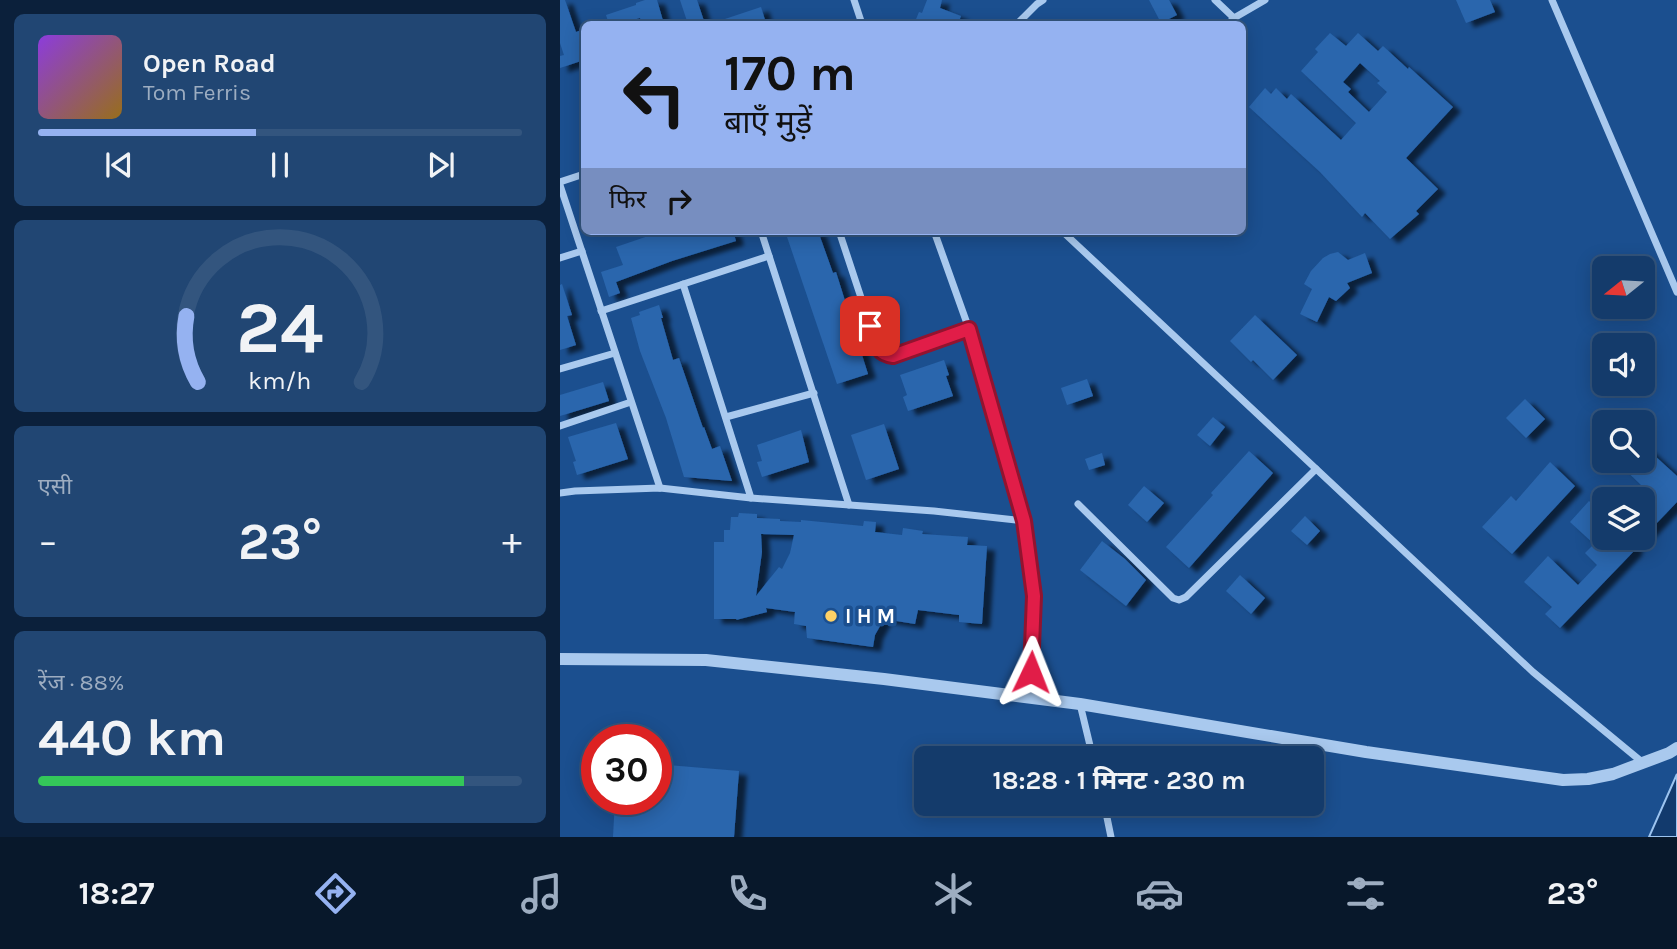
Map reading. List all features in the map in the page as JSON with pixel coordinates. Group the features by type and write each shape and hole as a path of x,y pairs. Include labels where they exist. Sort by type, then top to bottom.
{"street":[{"path":"854,0 861,21"},
{"path":"1020,21 1043,0"},
{"path":"1215,0 1231,21 1265,0"},
{"path":"1552,0 1677,292"},
{"path":"581,175 560,184 660,488"},
{"path":"576,234 581,233"},
{"path":"762,235 849,505"},
{"path":"840,235 878,349 884,355 893,356 969,329"},
{"path":"936,235 969,329 1024,521 1034,596 1031,697"},
{"path":"1066,235 1533,672 1644,763"},
{"path":"560,258 582,251"},
{"path":"601,311 769,256"},
{"path":"683,284 751,498"},
{"path":"560,369 615,353"},
{"path":"726,417 814,393"},
{"path":"560,426 631,402"},
{"path":"1078,504 1179,600 1186,597 1316,469"},
{"path":"560,493 660,488 1024,521"},
{"path":"560,659 706,660 1031,697 1366,752 1563,780 1613,774 1677,748"},
{"path":"1080,704 1090,746"},
{"path":"1107,816 1111,837"}],"water":[{"path":"1677,774 1677,837 1649,837"}],"building":[{"path":"560,0 565,0 576,32 581,30 581,61 560,68 560,56 564,55 560,43"},
{"path":"657,0 663,21 641,21 640,18 608,21 606,15 636,3"},
{"path":"680,0 697,0 704,21 687,21"},
{"path":"927,0 942,0 940,8 961,16 959,21 915,21 919,12 922,13"},
{"path":"1149,0 1169,0 1177,15 1160,21"},
{"path":"1456,0 1490,0 1495,12 1466,23"},
{"path":"761,7 765,21 719,21"},
{"path":"1330,33 1346,46 1358,33 1378,51 1383,46 1453,107 1406,158 1438,189 1416,211 1419,214 1390,239 1365,213 1362,217 1320,172 1249,107 1265,88 1271,94 1276,88 1287,99 1291,94 1341,140 1356,123 1301,71 1318,52 1315,49","holes":["1360,63 1380,81 1377,83 1387,92 1369,112 1348,92 1351,89 1343,82"]},
{"path":"651,235 734,235 736,241 616,282 620,293 609,297 601,272 623,265 616,247"},
{"path":"786,235 819,235 833,273 836,272 868,374 837,384"},
{"path":"1338,252 1348,260 1365,253 1372,273 1347,283 1350,288 1336,301 1329,297 1317,322 1300,314 1312,289 1304,284 1323,258"},
{"path":"562,284 572,315 567,316 576,345 560,350 560,285"},
{"path":"659,305 673,360 679,358 712,449 720,446 732,481 684,477 631,318"},
{"path":"1255,315 1297,355 1273,380 1230,341"},
{"path":"944,360 953,396 908,411 903,397 907,395 900,375"},
{"path":"1087,379 1093,396 1067,405 1061,388"},
{"path":"603,382 609,401 560,416 560,395"},
{"path":"1525,399 1545,419 1526,438 1506,418"},
{"path":"1213,417 1225,427 1210,446 1197,435"},
{"path":"616,423 628,459 577,475 573,462 576,461 568,437"},
{"path":"884,424 899,469 866,480 851,435"},
{"path":"801,430 809,462 762,477 757,462 762,461 757,445"},
{"path":"1249,451 1273,473 1189,568 1166,547"},
{"path":"1102,453 1105,465 1089,470 1085,459"},
{"path":"1655,456 1677,476 1677,502 1655,525 1655,487 1639,487 1641,485 1629,473 1655,473"},
{"path":"1550,462 1575,486 1512,554 1482,527 1511,496 1516,501"},
{"path":"1144,486 1164,503 1147,522 1128,505"},
{"path":"1589,501 1592,504 1592,542 1570,522"},
{"path":"739,513 757,514 757,518 780,521 801,520 863,526 864,521 876,522 875,532 902,535 903,528 923,531 922,534 968,537 967,545 987,546 982,624 959,622 959,615 918,610 915,624 884,619 875,635 873,647 807,638 806,626 794,624 795,612 766,608 767,612 736,620 714,619 714,542 724,542 724,530 730,530 731,517 738,517","holes":["761,534 794,535 790,553 782,569 779,567 756,596 762,552"]},
{"path":"1305,516 1320,531 1307,545 1291,531"},
{"path":"1102,541 1146,580 1126,606 1080,570"},
{"path":"1592,546 1592,550 1635,550 1560,628 1545,614 1552,607 1524,582 1548,556 1578,585 1597,565 1585,553"},
{"path":"1240,575 1265,598 1251,614 1226,591"},
{"path":"672,765 739,771 734,837 613,837 614,815 672,815"}],"place":[{"name":"I H M","path":"831,616"}],"route":[{"path":"870,326 878,349 884,355 893,356 969,329 1024,521 1034,596 1031,672"}]}
